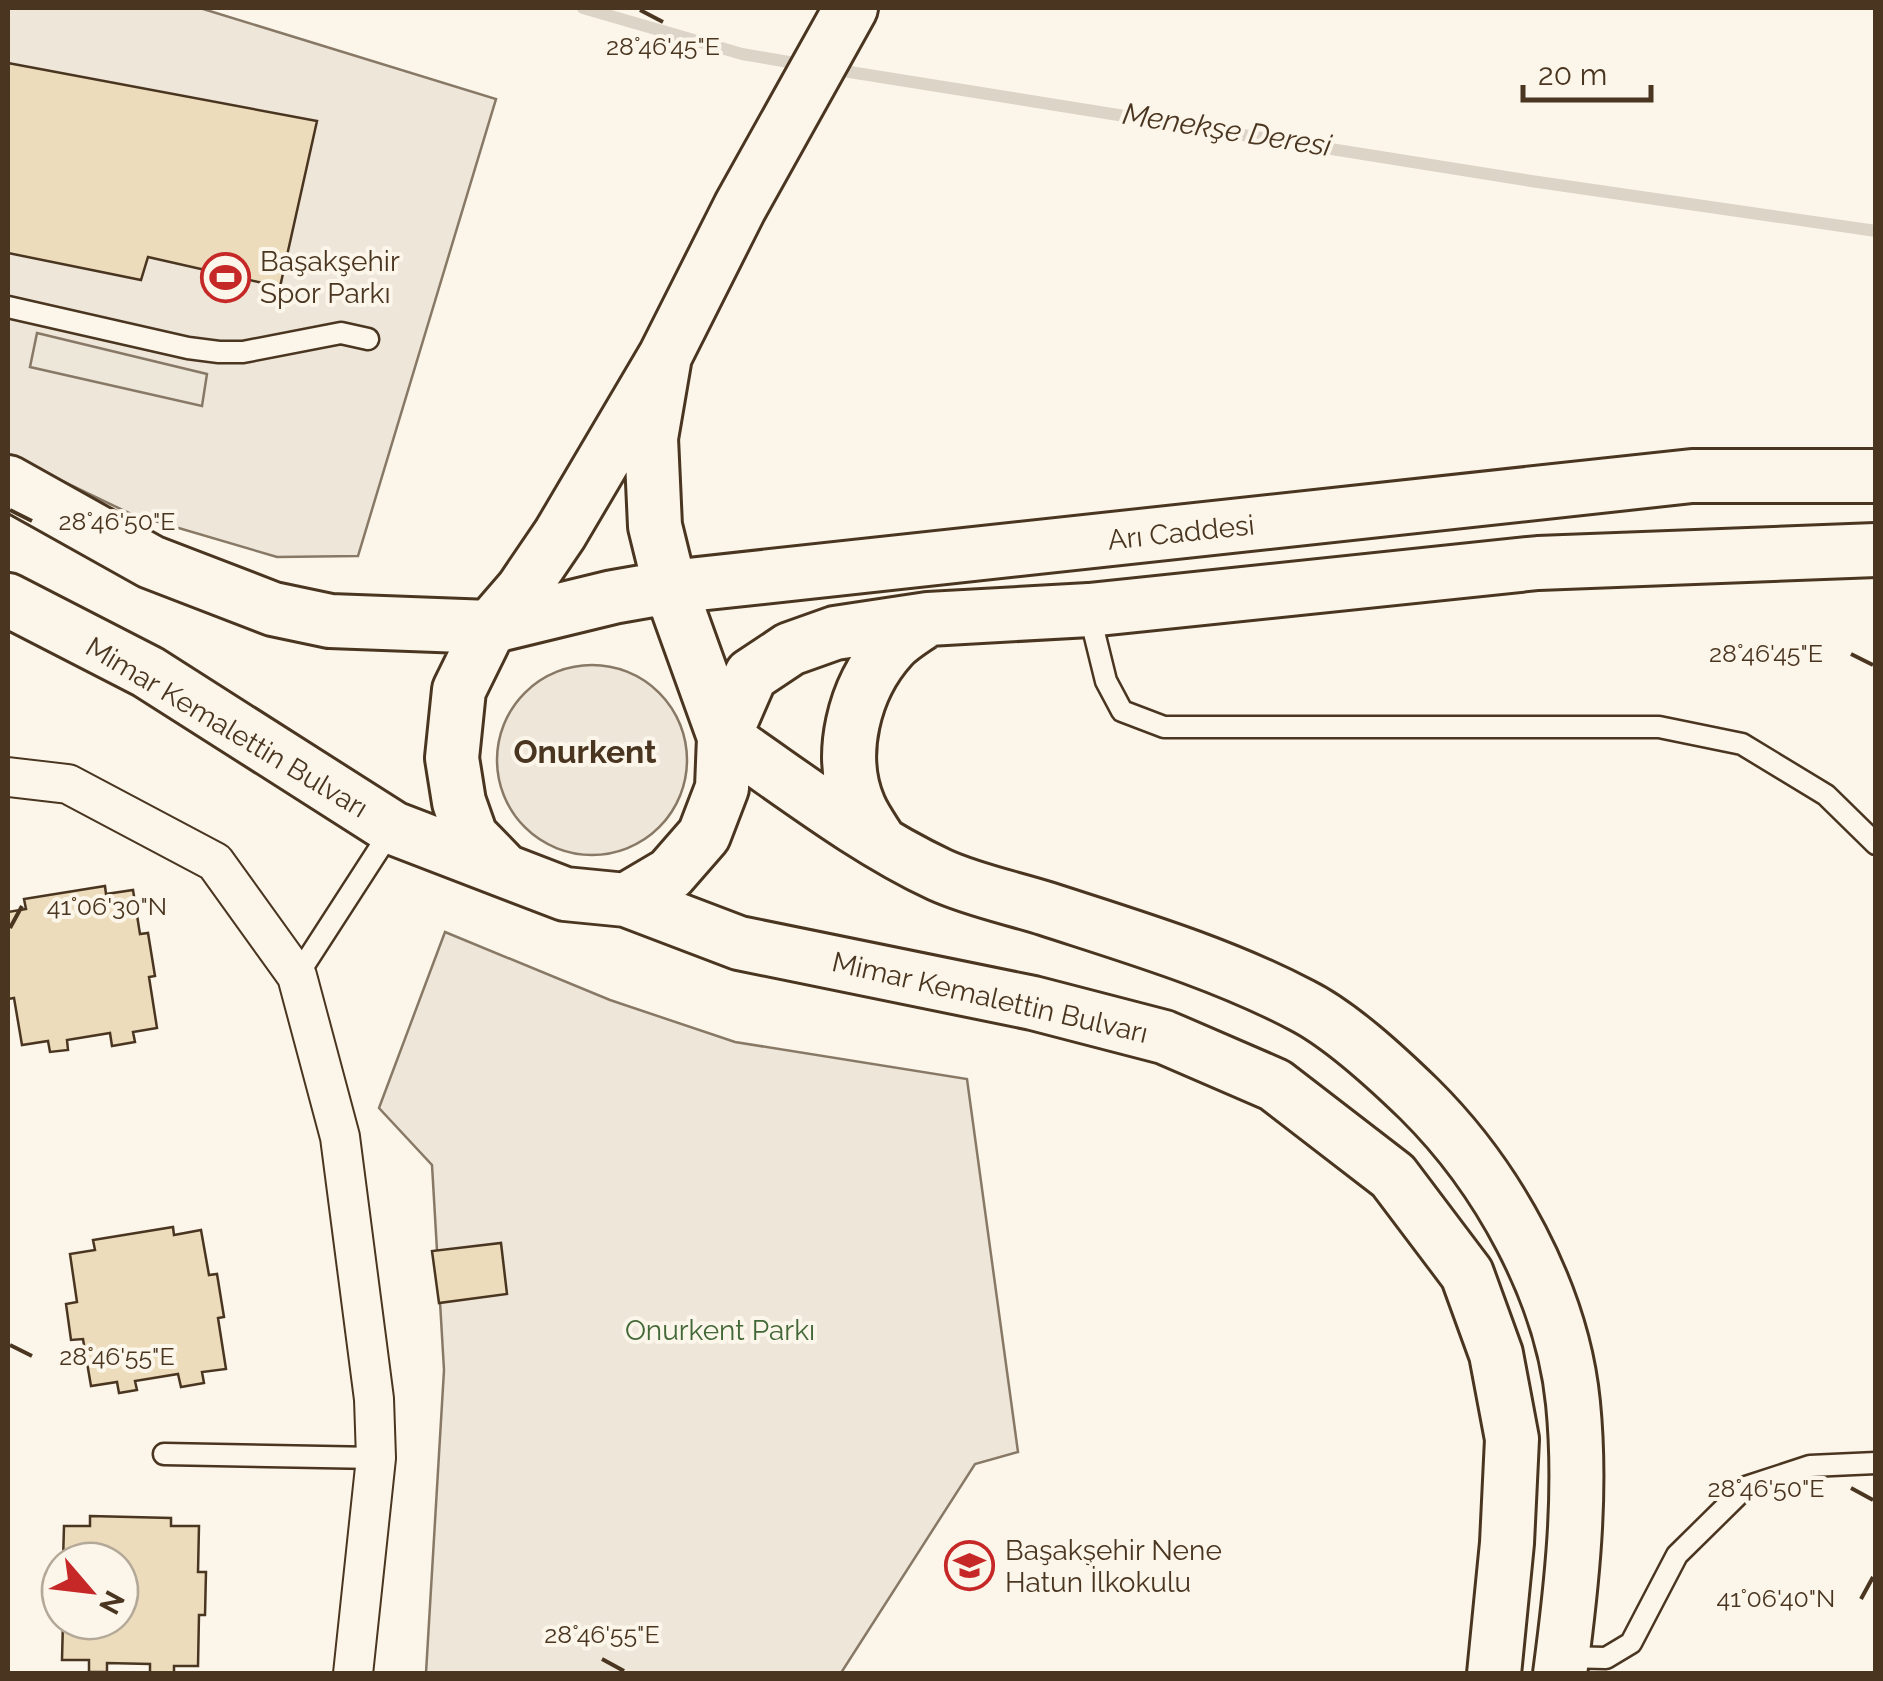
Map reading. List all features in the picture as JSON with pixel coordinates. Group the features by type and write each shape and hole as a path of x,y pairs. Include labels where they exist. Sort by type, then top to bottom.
{"main road":[{"path":"851,8 740,207 665,356 560,534 490,628 459,690 452,758 459,802 471,836 505,871 564,894 626,900 670,874 704,836 722,788 724,737 751,675 790,649 836,632 1538,563 1876,550"},
{"path":"665,356 651,438 655,526 670,587 724,737 879,840 941,876 1173,949 1304,1006 1384,1065 1445,1125 1495,1189 1540,1278 1562,1346 1573,1401 1576,1498 1570,1606 1561,1665"},
{"name":"Arı Caddesi","path":"490,628 670,587 1692,476 1876,476"},
{"path":"8,482 150,562 273,609 330,621 490,628"},
{"name":"Mimar Kemalettin Bulvarı","path":"8,600 148,672 393,828 505,871"},
{"path":"879,840 858,805 850,765 850,730 866,684 892,646 928,620"},
{"name":"Mimar Kemalettin Bulvarı","path":"626,900 739,943 1033,1003 1164,1037 1275,1085 1394,1176 1467,1274 1496,1354 1512,1439 1494,1674"}],"street":[{"path":"8,776 68,784 215,862 297,976 340,1137 374,1399 376,1458 353,1674"}],"lane":[{"path":"8,307 219,352 243,352 341,333 368,339"},
{"path":"1089,610 1106,681 1122,712 1164,726 1659,728 1742,744 1826,795 1876,844"},
{"path":"297,976 393,828"},
{"path":"164,1454 376,1458"},
{"path":"1561,1665 1606,1658 1631,1643 1677,1555 1746,1487 1810,1466 1876,1464"}],"green space":[{"name":"Başakşehir Spor Parkı","path":"8,8 200,8 496,99 358,556 277,557 131,514 8,455"},
{"path":"592,665 628,672 659,693 680,724 687,760 680,796 659,827 628,848 592,855 556,848 525,827 504,796 497,760 504,724 525,693 556,672"},
{"name":"Onurkent Parkı","path":"445,932 610,1000 735,1042 967,1079 1018,1452 975,1464 841,1673 426,1673 444,1370 432,1165 379,1108"}],"shaded area":[{"path":"37,333 207,374 202,406 30,367"}],"building":[{"path":"8,63 317,121 280,287 148,257 141,280 8,253"},
{"path":"105,886 106,894 133,890 140,934 148,933 155,976 149,977 157,1028 133,1032 135,1042 112,1046 110,1033 67,1040 68,1050 50,1052 48,1041 22,1045 14,998 8,999 8,912 26,909 24,899"},
{"path":"173,1227 174,1235 201,1230 209,1275 217,1274 224,1317 218,1318 226,1369 202,1372 204,1383 181,1387 178,1374 135,1381 137,1390 119,1393 117,1382 91,1386 83,1339 71,1340 66,1304 77,1302 70,1254 95,1250 93,1240"},
{"path":"501,1243 507,1294 439,1303 432,1251"},
{"path":"90,1516 171,1518 171,1526 199,1526 198,1572 206,1572 205,1615 199,1615 198,1666 174,1666 174,1674 150,1674 150,1664 107,1663 107,1672 89,1672 89,1660 62,1660 62,1641 140,1641 140,1541 64,1541 64,1526 90,1526"}],"waterway":[{"name":"Menekşe Deresi","path":"583,8 742,54 806,65"},
{"name":"Menekşe Deresi","path":"831,69 1531,181 1876,231"}],"place":[{"name":"Başakşehir Spor Parkı","path":"225,277"},
{"name":"Başakşehir Nene Hatun İlkokulu","path":"970,1566"}],"district":[{"name":"Onurkent","path":"585,752"}]}
